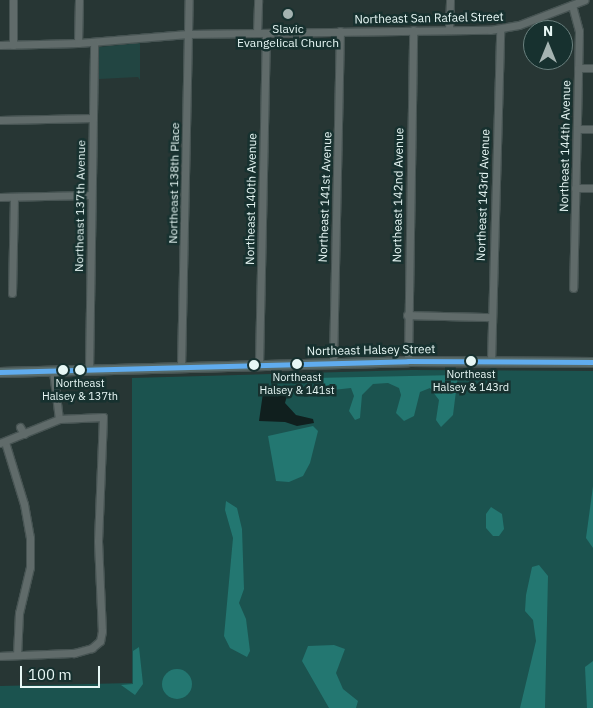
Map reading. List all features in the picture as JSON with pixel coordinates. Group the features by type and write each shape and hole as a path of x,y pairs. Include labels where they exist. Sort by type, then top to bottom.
{"main road":[{"name":"Northeast Halsey Street","path":"0,372 408,361 593,362"}],"street":[{"path":"13,0 13,45"},
{"path":"78,0 78,43"},
{"name":"Northeast 138th Place","path":"181,367 189,0"},
{"path":"257,33 258,0"},
{"path":"449,30 450,0"},
{"name":"Northeast San Rafael Street","path":"0,45 78,43 188,34 500,29 527,23 578,2"},
{"name":"Northeast 144th Avenue","path":"573,288 578,2"},
{"name":"Northeast 143rd Avenue","path":"491,361 500,29"},
{"name":"Northeast 142nd Avenue","path":"408,361 407,316 413,30"},
{"name":"Northeast 141st Avenue","path":"333,363 340,31"},
{"name":"Northeast 140th Avenue","path":"259,365 266,33"},
{"name":"Northeast 137th Avenue","path":"89,370 90,195 94,42"},
{"path":"578,68 593,68"},
{"path":"0,120 93,118"},
{"path":"577,129 593,129"},
{"path":"576,188 593,188"},
{"path":"0,197 90,195"},
{"path":"12,293 14,197"},
{"path":"407,316 491,316"},
{"path":"53,371 58,419"},
{"path":"0,656 17,655 85,651 96,646 101,637 98,541 103,417 58,419 22,431 2,442 24,504 30,538 30,567 19,613 17,655"}],"shaded area":[{"path":"140,43 140,80 138,77 99,79 99,47"},
{"path":"411,370 593,371 593,708 0,708 0,686 132,683 132,378"},
{"path":"458,375 453,415 441,427 436,420 439,400 430,388 420,392 414,416 404,421 396,413 401,395 399,388 388,383 373,384 362,395 360,418 355,420 349,411 354,396 351,388 333,390 314,378"},
{"path":"284,390 288,392 285,403 296,415 313,419 314,423 297,426 285,422 259,421 263,393"},
{"path":"313,426 318,431 310,463 303,476 289,482 276,481 268,436"},
{"path":"593,486 593,548 586,538"},
{"path":"226,501 237,508 242,529 244,589 239,603 246,619 250,651 247,657 230,648 224,636 233,538 225,510"},
{"path":"491,507 502,514 504,529 499,536 493,536 486,528 486,514"},
{"path":"539,565 548,576 545,708 520,708 536,641 533,620 525,611 526,595 532,567"},
{"path":"334,645 345,649 336,673 343,689 358,701 356,708 329,708 302,661 308,646"},
{"path":"139,647 143,684 135,695 121,685 133,684 133,651"},
{"path":"593,661 593,708 587,708 585,667"},
{"path":"177,669 187,674 192,684 187,694 177,699 167,694 162,684 167,674"}],"transit line":[{"path":"0,372 408,361 593,362"}],"place":[{"name":"Slavic Evangelical Church","path":"288,14"},
{"name":"Northeast Halsey & 143rd","path":"471,361"},
{"name":"Northeast Halsey & 141st","path":"297,364"},
{"name":"Northeast Halsey & 137th","path":"80,370"}]}
